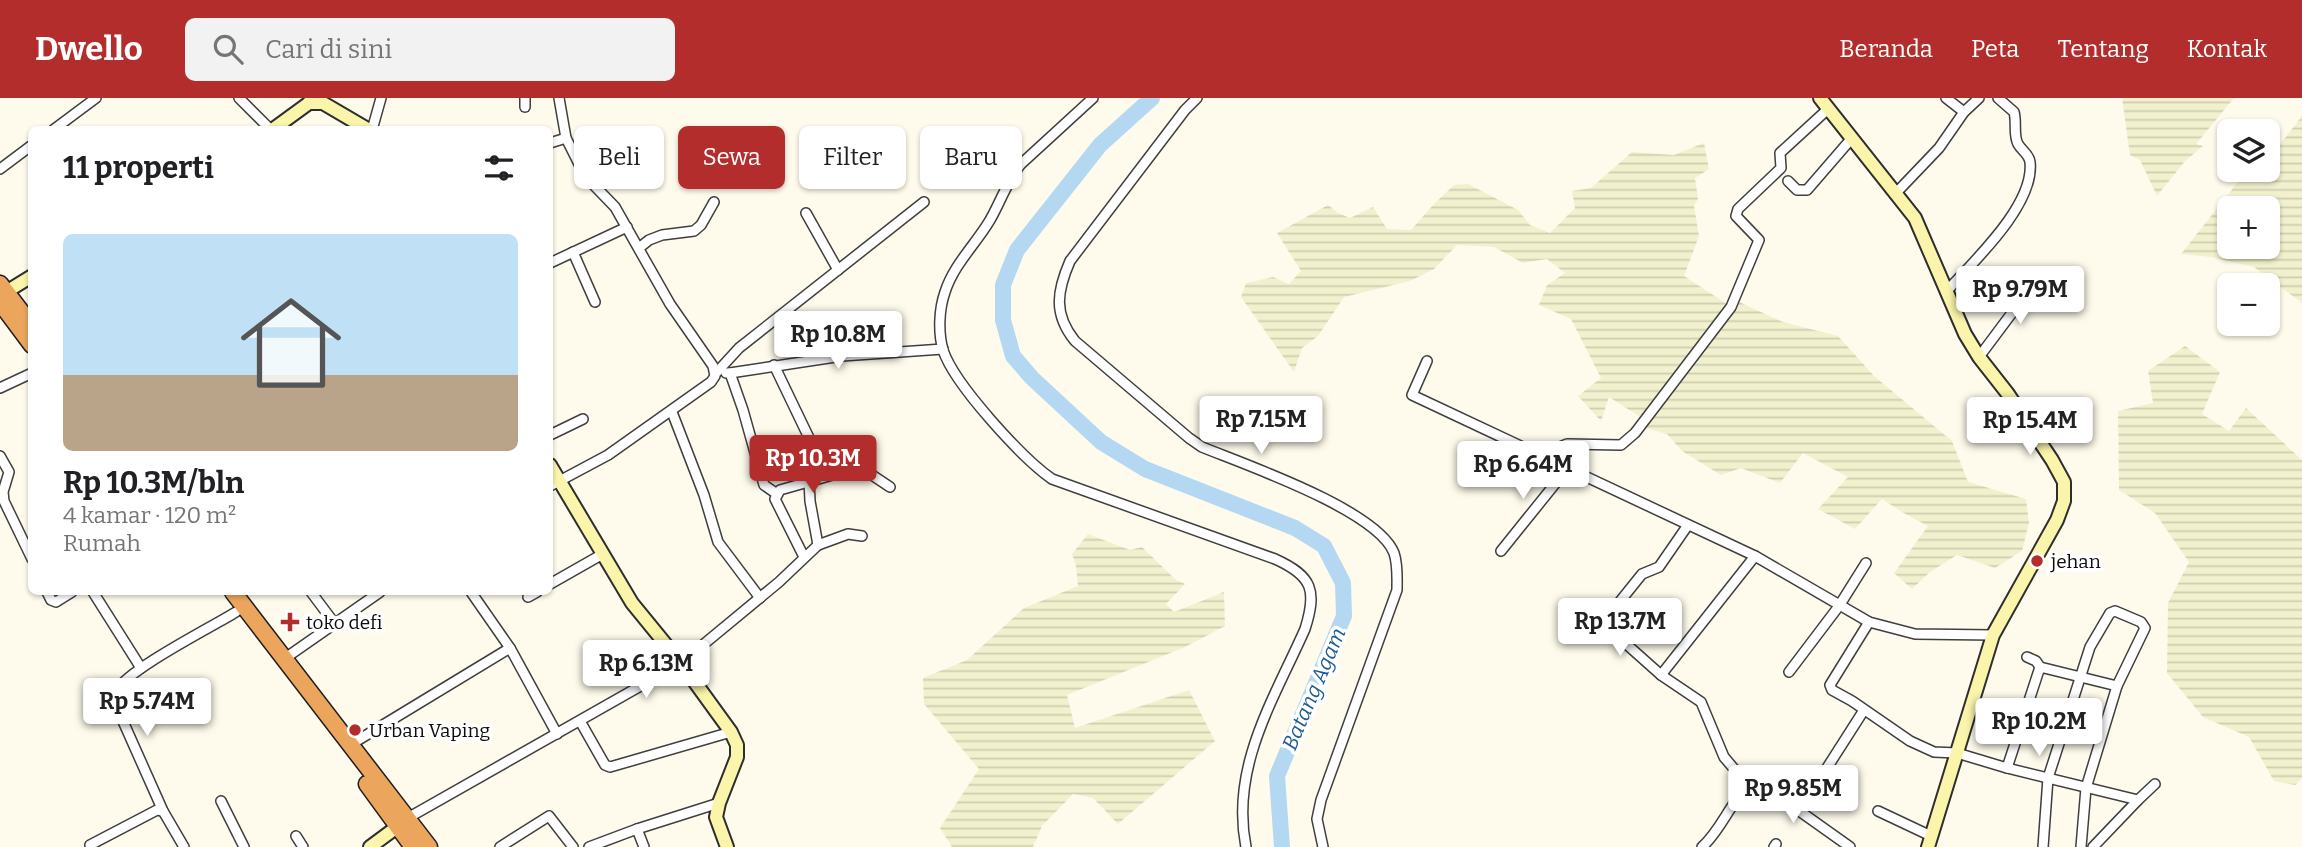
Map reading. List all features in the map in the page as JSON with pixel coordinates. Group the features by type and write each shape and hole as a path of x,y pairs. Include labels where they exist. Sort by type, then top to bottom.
{"highway":[{"path":"2,293 28,322"},
{"path":"2,293 28,338"},
{"path":"222,595 402,823 429,847"},
{"path":"235,595 350,745 402,823 413,847"}],"street":[{"path":"58,126 96,98"},
{"path":"239,98 267,126"},
{"path":"372,126 381,98"},
{"path":"559,98 566,138 585,176 615,207 670,304 715,369 712,382 672,412 608,455 554,483 632,603 681,663 731,732 737,745 737,757 716,817 727,847"},
{"path":"1093,98 1012,175 992,217 954,271 945,290 941,309 943,349 953,370 991,419 1027,459 1052,480 1275,559 1299,572 1308,582 1312,595 1311,611 1260,724 1247,767 1242,799 1245,847"},
{"path":"1197,98 1070,261 1062,281 1058,304 1064,327 1074,341 1189,438 1202,447 1339,504 1384,540 1393,551 1397,569 1397,590 1321,800 1317,819 1322,847"},
{"path":"1819,98 1915,218 1965,334 2008,394 2064,482 2064,501 2057,520 1993,635 1930,841 1878,811"},
{"path":"1946,98 1964,112"},
{"path":"1896,193 1939,148 1964,112 1979,98"},
{"path":"1946,292 2002,228 2020,202 2029,175 2029,157 2017,139 2014,112 1998,98"},
{"path":"277,126 317,100 364,126"},
{"path":"1551,462 1562,446 1567,444 1621,445 1635,433 1735,300 1759,240 1737,216 1738,209 1781,168 1780,153 1828,109"},
{"path":"553,142 566,138"},
{"path":"1788,181 1797,190 1807,190 1852,138"},
{"path":"0,169 28,148"},
{"path":"639,248 662,235 694,232 714,202"},
{"path":"715,369 924,202"},
{"path":"806,213 838,270"},
{"path":"553,262 627,227"},
{"path":"573,252 595,302"},
{"path":"2,293 28,278"},
{"path":"1979,357 2038,278"},
{"path":"715,369 730,373 851,355 943,349"},
{"path":"1427,360 1412,395 1755,556 1869,622 1915,634 1993,635"},
{"path":"774,365 811,442 814,458 809,480 810,501 818,545"},
{"path":"730,373 764,485 777,494"},
{"path":"0,388 28,375"},
{"path":"672,412 704,495 718,542 760,598"},
{"path":"553,434 583,419"},
{"path":"0,456 9,472 3,492 4,502 28,551"},
{"path":"804,557 775,499 779,490 857,468 890,487"},
{"path":"1501,551 1567,469"},
{"path":"1689,525 1659,567 1642,574 1605,620 1607,627 1661,675 1701,702 1724,757 1751,784 1798,810 1850,847"},
{"path":"370,847 402,823 681,663 760,598 818,545 848,534 862,536"},
{"path":"553,582 601,555"},
{"path":"1661,675 1755,556"},
{"path":"1789,672 1839,606 1866,563"},
{"path":"48,595 55,602 67,595"},
{"path":"95,595 141,668"},
{"path":"313,595 335,624"},
{"path":"284,659 376,595"},
{"path":"473,595 510,648 556,734"},
{"path":"184,847 163,811 114,701 117,689 141,668 236,612"},
{"path":"2043,847 2048,778 2080,677 2098,633 2110,613 2118,612 2141,622 2145,628 2118,685 2086,788 2081,847"},
{"path":"1869,622 1830,685 1832,690 1910,741 1934,752 1956,753 2138,800"},
{"path":"350,745 510,648"},
{"path":"2027,657 2036,661 2040,667 2118,685"},
{"path":"2007,768 2040,667"},
{"path":"1825,771 1864,710"},
{"path":"580,721 605,765 610,767 731,732"},
{"path":"2092,847 2155,783"},
{"path":"1702,847 1716,835 1742,791 1751,784"},
{"path":"221,801 244,847"},
{"path":"589,847 719,803"},
{"path":"90,845 157,810 163,811"},
{"path":"500,847 549,816 573,847"},
{"path":"637,829 644,847"},
{"path":"296,836 303,847"}],"green space":[{"path":"2122,98 2234,98 2196,144 2203,146 2185,161 2157,196 2140,160 2130,155"},
{"path":"2302,116 2302,303 2280,286 2280,273 2262,273 2254,267 2220,259 2280,259 2280,196 2227,196 2238,182 2280,182 2280,144"},
{"path":"1704,143 1709,169 1695,178 1698,199 1694,206 1699,236 1684,276 1730,306 1735,300 1783,322 1838,336 1874,376 1952,441 1968,482 2026,499 2029,523 2022,551 1995,568 1957,555 1930,572 1912,589 1894,573 1928,526 1882,499 1855,529 1818,509 1848,477 1803,453 1780,483 1741,468 1721,475 1682,451 1667,434 1645,428 1645,420 1609,397 1601,421 1578,396 1601,378 1571,319 1539,305 1547,285 1565,273 1547,259 1523,263 1494,247 1457,245 1434,269 1410,281 1344,297 1318,336 1302,348 1294,372 1241,297 1246,283 1273,277 1289,284 1301,271 1277,233 1328,205 1350,218 1373,207 1387,229 1411,230 1454,185 1468,184 1518,210 1530,225 1550,233 1575,208 1572,191 1591,188 1632,152 1674,155"},
{"path":"2217,208 2217,258 2181,254"},
{"path":"2185,346 2220,372 2202,414 2229,431 2246,408 2302,460 2302,778 2295,785 2274,781 2249,737 2203,717 2167,673 2168,603 2189,562 2155,513 2119,490 2118,411 2153,403 2148,371"},
{"path":"1088,534 1130,550 1142,547 1176,580 1185,584 1166,604 1174,612 1224,592 1225,626 1185,647 1067,695 1075,728 1189,690 1215,741 1118,824 1093,798 1073,794 1042,826 1033,847 952,847 940,828 979,769 924,704 923,678 967,660 1024,608 1078,586 1072,554"}],"waterway":[{"name":"Batang Agam","path":"1152,98 1100,145 1017,250 1003,285 1003,320 1013,356 1032,378 1101,442 1145,469 1295,528 1324,546 1343,583 1344,616 1277,776 1282,847"}],"place":[{"name":"jehan","path":"2037,561"},
{"name":"toko defi","path":"290,622"},
{"name":"Urban Vaping","path":"355,730"}]}
